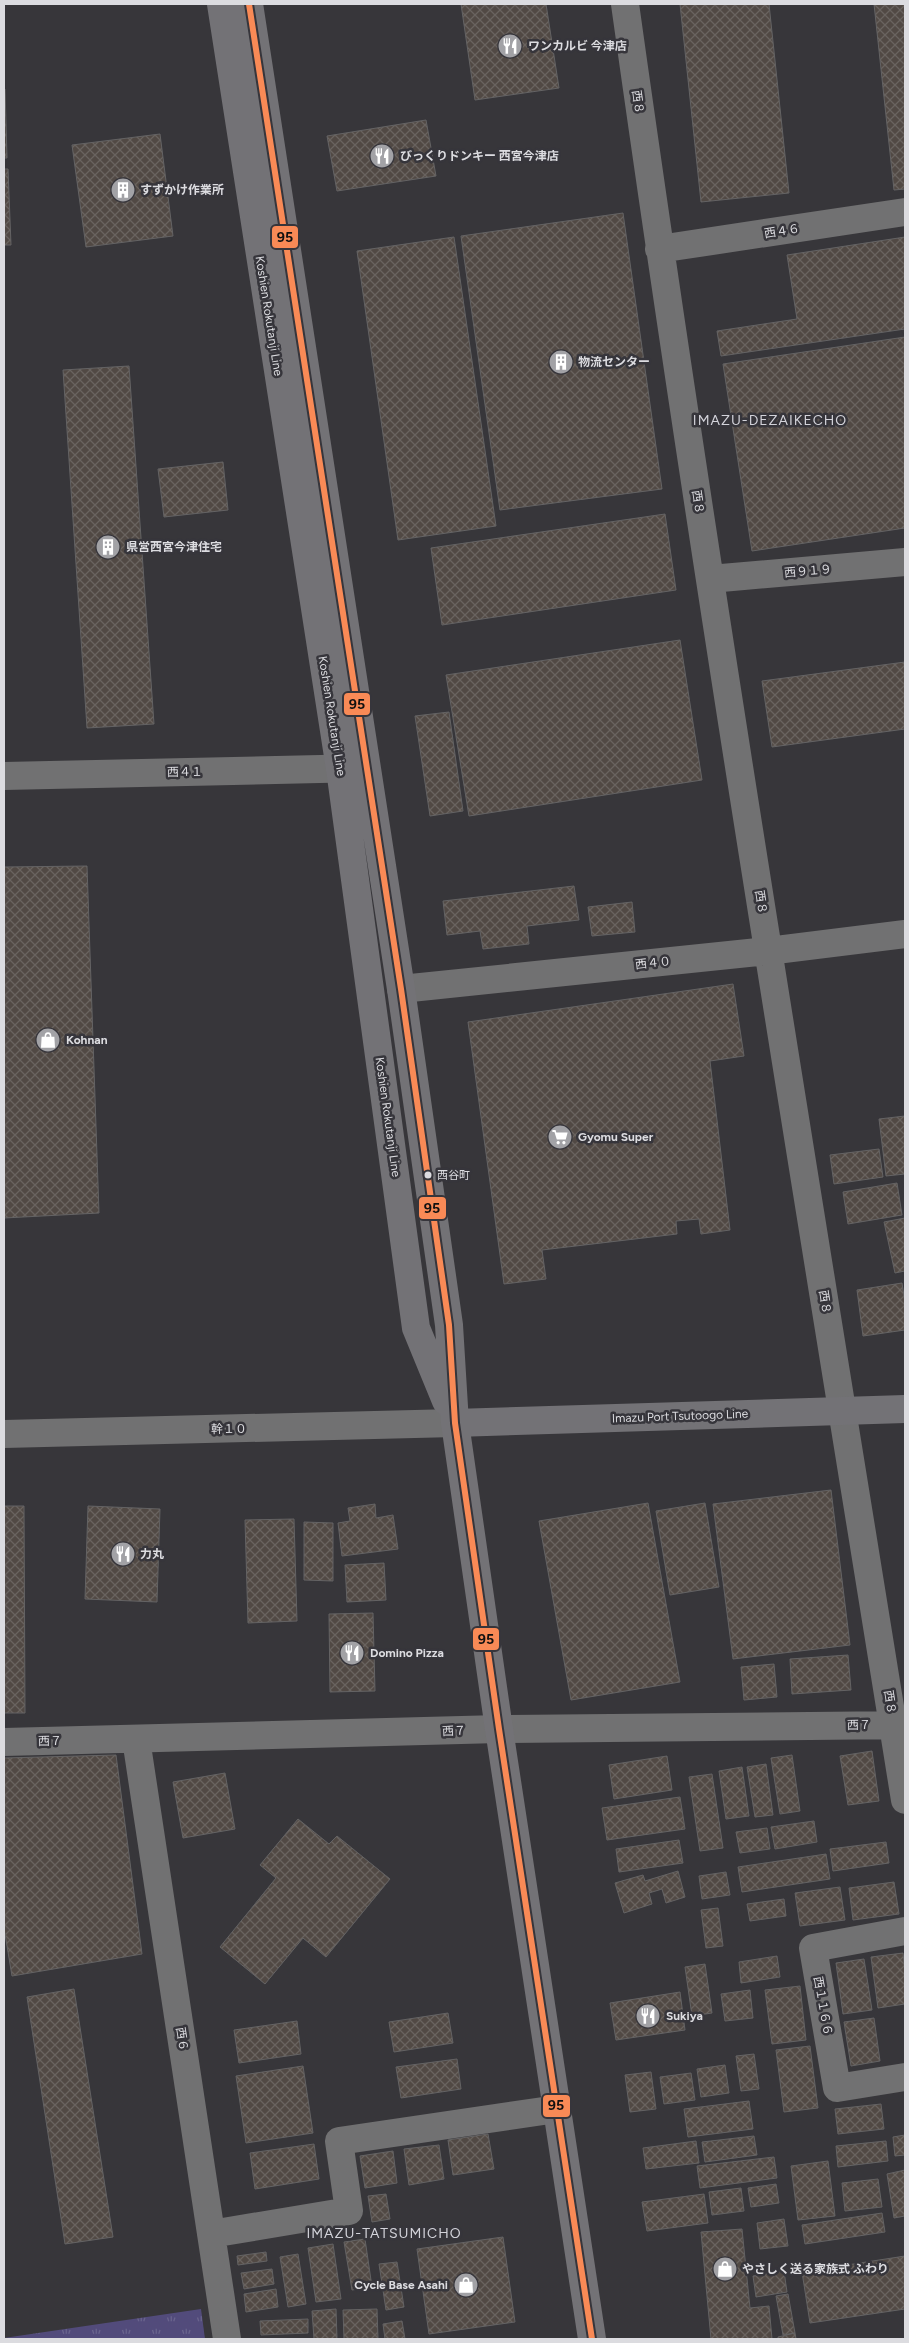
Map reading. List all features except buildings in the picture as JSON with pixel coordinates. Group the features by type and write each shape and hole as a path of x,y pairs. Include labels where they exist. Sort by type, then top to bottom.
{"main road":[{"name":"Koshien Rokutanji Line","path":"221,4 353,768 401,989 449,1325 455,1423 499,1729 592,2339"},
{"name":"Koshien Rokutanji Line","path":"250,4 353,768 416,1328 455,1423"},
{"name":"Imazu Port Tsutoogo Line","path":"455,1423 905,1409"}],"street":[{"name":"西８","path":"625,4 659,249 768,952 843,1410 899,1725 905,1800"},
{"name":"西４６","path":"659,249 905,212"},
{"name":"西９１９","path":"710,579 905,562"},
{"name":"西４１","path":"4,776 353,768"},
{"name":"西４０","path":"401,989 768,952 905,934"},
{"name":"幹１０","path":"4,1434 455,1423"},
{"name":"西７","path":"4,1742 499,1729 899,1725"},
{"name":"西６","path":"136,1739 227,2339"},
{"name":"西１１６６","path":"905,1931 813,1948 837,2088 905,2077"},
{"path":"211,2234 349,2212 339,2141 557,2109"}],"green space":[{"path":"201,2309 205,2339 4,2339 4,2338"}],"transit line":[{"name":"95","path":"249,4 401,989 449,1325 455,1423 499,1729 592,2339"}],"place":[{"name":"ワンカルビ 今津店","path":"510,46"},
{"name":"びっくりドンキー 西宮今津店","path":"382,156"},
{"name":"すずかけ作業所","path":"123,190"},
{"name":"物流センター","path":"561,362"},
{"name":"県営西宮今津住宅","path":"108,547"},
{"name":"Kohnan","path":"48,1040"},
{"name":"Gyomu Super","path":"560,1137"},
{"name":"西谷町","path":"428,1175"},
{"name":"力丸","path":"123,1554"},
{"name":"Domino Pizza","path":"352,1653"},
{"name":"Sukiya","path":"648,2016"},
{"name":"やさしく送る家族式 ふわり","path":"725,2269"},
{"name":"Cycle Base Asahi","path":"466,2285"}],"district":[{"name":"IMAZU-DEZAIKECHO","path":"770,420"},
{"name":"IMAZU-TATSUMICHO","path":"384,2233"}]}
